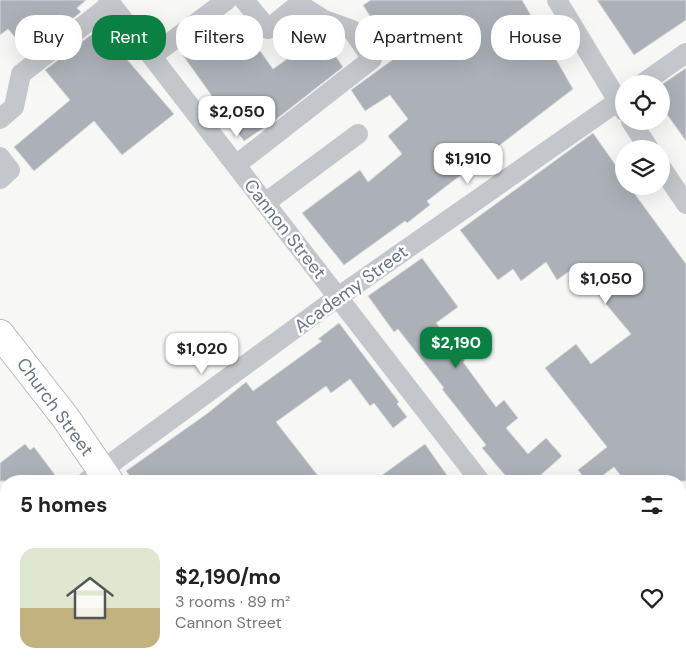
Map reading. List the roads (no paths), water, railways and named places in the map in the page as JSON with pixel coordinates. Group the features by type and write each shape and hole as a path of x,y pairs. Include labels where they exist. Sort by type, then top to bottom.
{"highway":[{"name":"Church Street","path":"1,336 54,403 97,475"}],"street":[{"path":"166,46 227,0"},
{"path":"236,165 372,59 352,30 324,20 299,4 268,29 244,0"},
{"path":"557,0 615,92"},
{"path":"0,118 14,107 22,74 110,2"},
{"name":"Cannon Street","path":"110,2 120,15"},
{"path":"655,75 686,53"},
{"name":"Cannon Street","path":"155,60 475,475"},
{"name":"Academy Street","path":"103,475 338,298 615,108"},
{"path":"265,203 358,134"},
{"path":"0,156 10,170 0,179"},
{"path":"670,180 686,204"}]}
